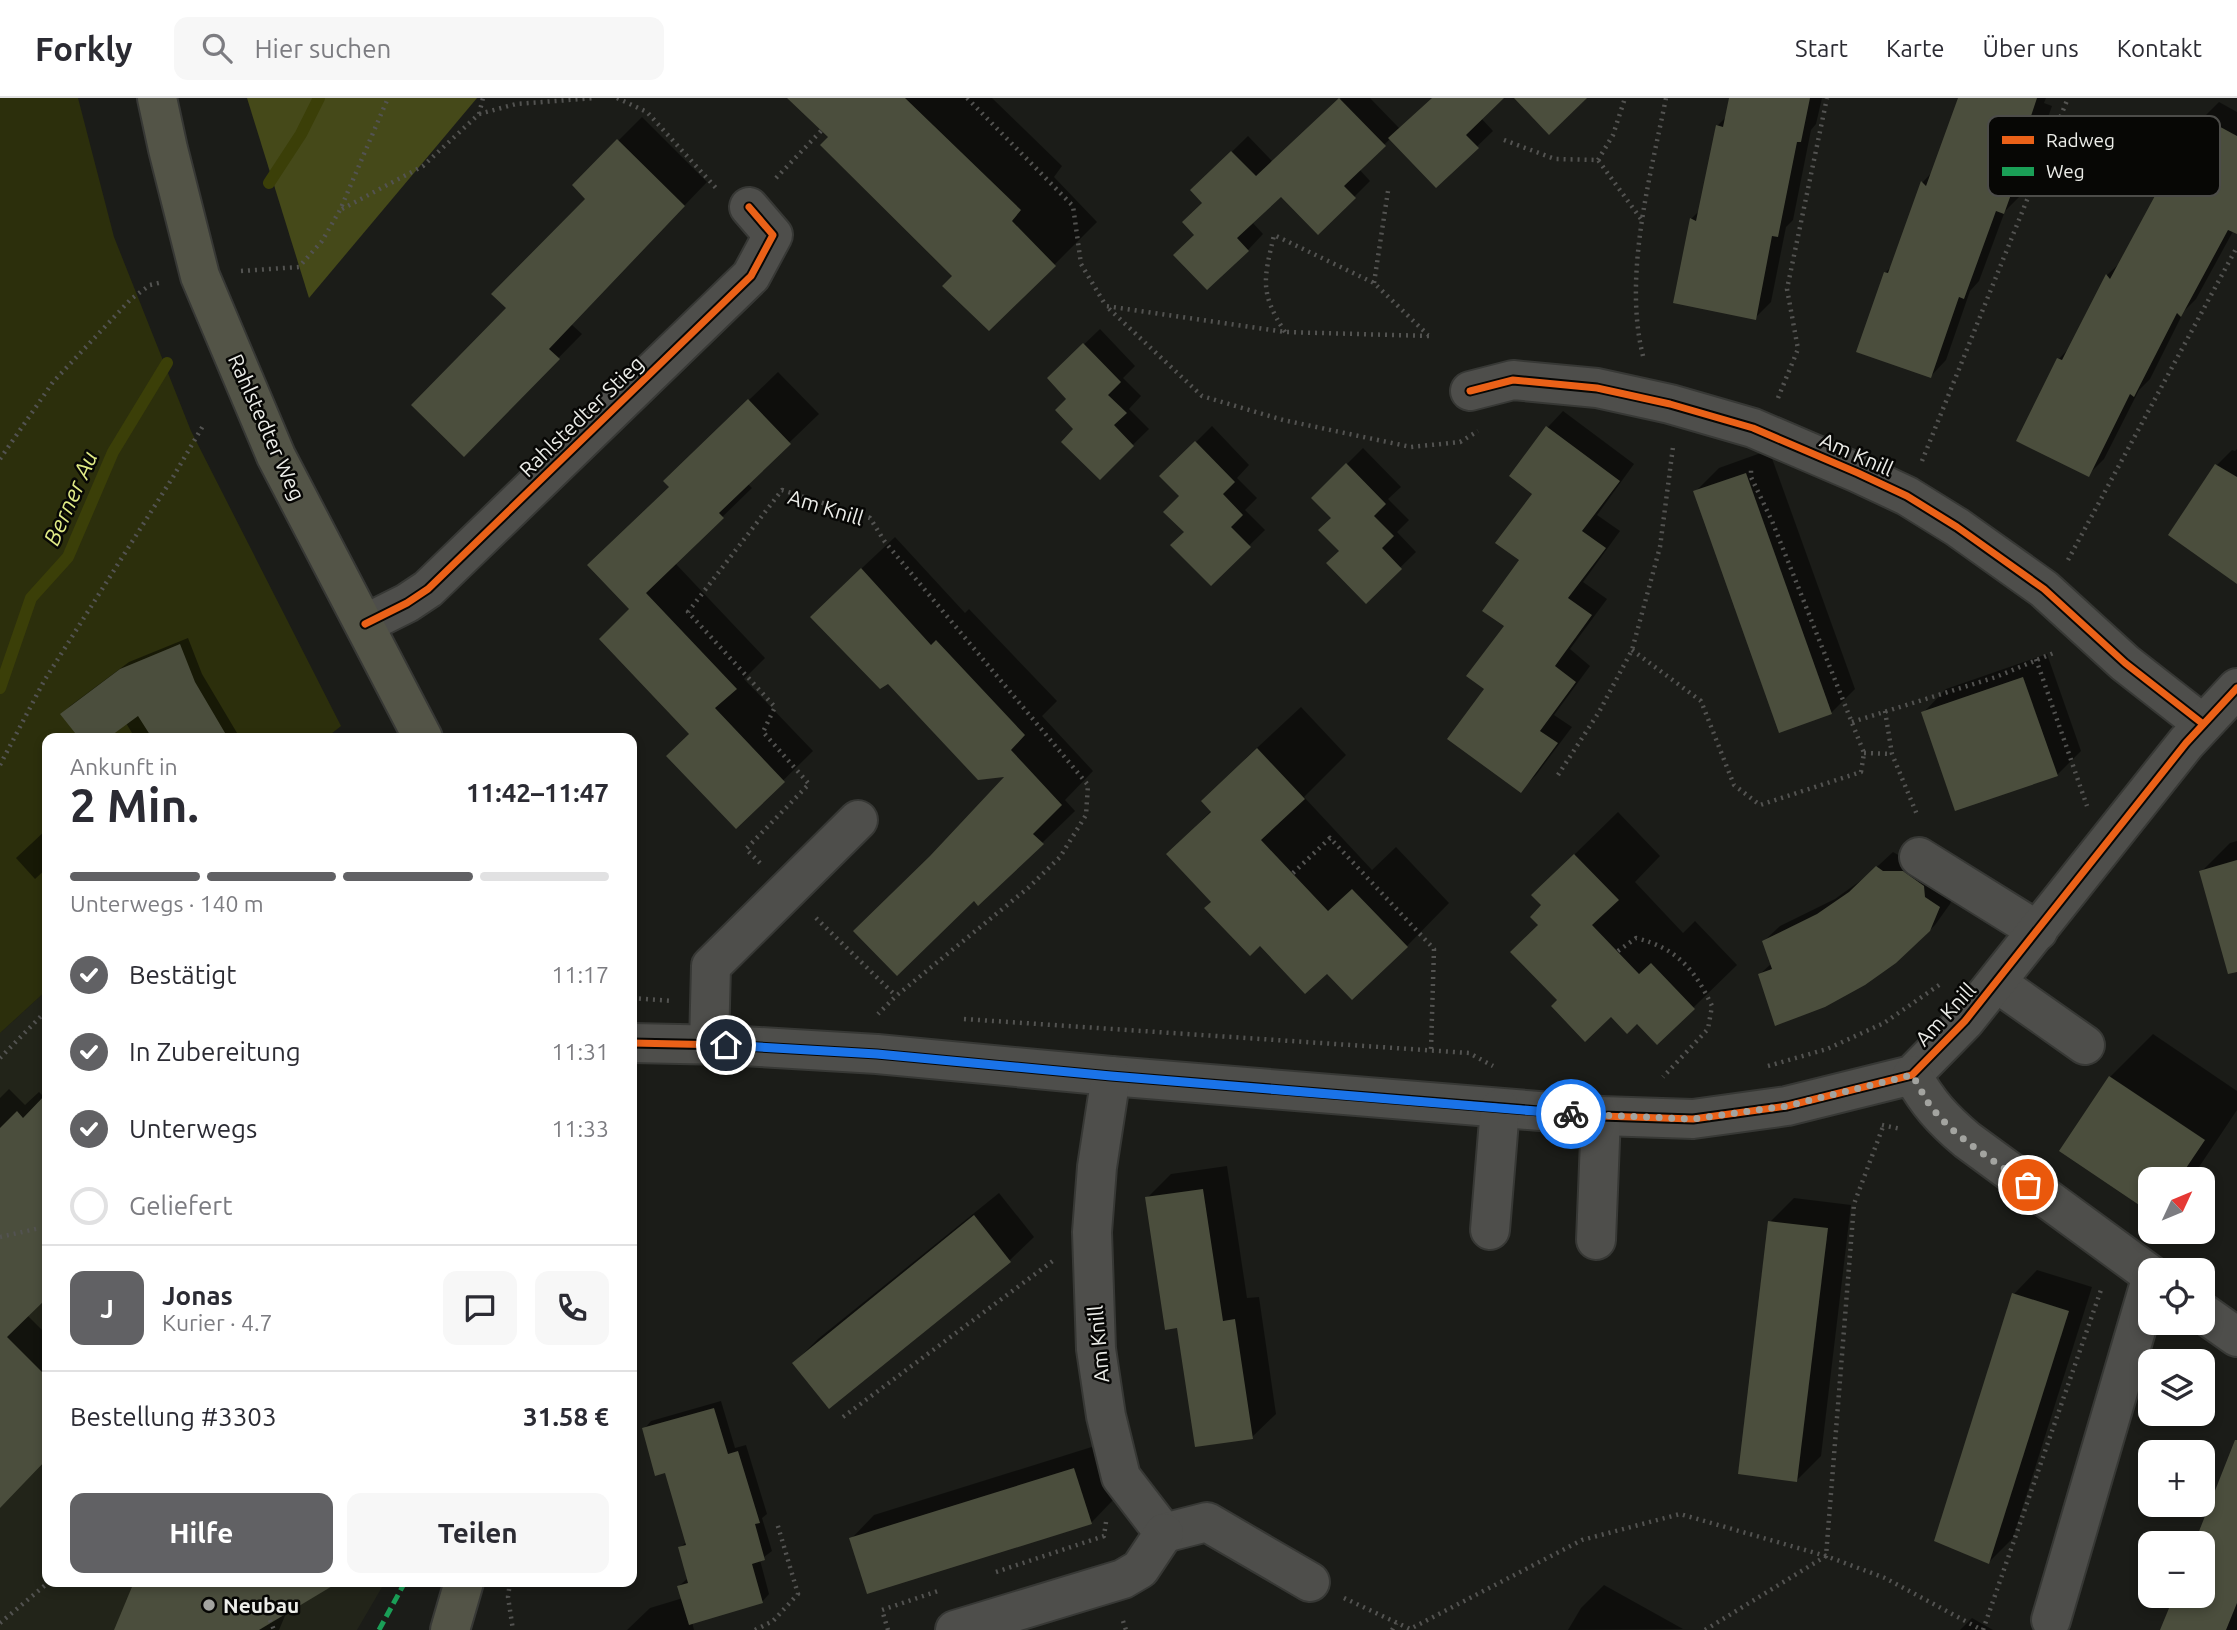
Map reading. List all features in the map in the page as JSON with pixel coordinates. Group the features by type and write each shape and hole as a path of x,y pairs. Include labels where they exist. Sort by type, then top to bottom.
{"main road":[{"name":"Rahlstedter Weg","path":"158,98 200,275 276,456 420,733"},
{"path":"450,1630 463,1587"}],"street":[{"name":"Rahlstedter Stieg","path":"365,624 407,604 428,589 751,276 773,235 749,208"},
{"name":"Am Knill","path":"637,1043 709,1044 877,1054 1601,1116 1693,1119 1787,1106 1912,1075 1965,1021 2226,705 2125,663 2044,589 1907,496 1858,472 1753,428 1670,404 1597,388 1513,380 1470,391"},
{"path":"709,1044 711,966 858,820"},
{"path":"1923,854 2032,939"},
{"path":"1997,983 2085,1045"},
{"path":"1912,1075 1928,1103 1966,1140 2138,1267"},
{"name":"Am Knill","path":"1111,1076 1097,1167 1092,1232 1096,1349 1106,1416 1121,1477 1164,1533"},
{"path":"1490,1230 1500,1108"},
{"path":"1595,1240 1601,1116"},
{"path":"2215,1321 2237,1337"},
{"path":"2051,1620 2138,1323"},
{"path":"955,1630 1123,1579 1140,1569 1164,1533 1207,1522 1310,1582"}],"path":[{"path":"0,459 53,382 131,299 150,285 200,275 299,267 322,242 340,210 388,98"},
{"path":"479,114 483,98"},
{"path":"511,98 516,104"},
{"path":"340,210 423,166 479,114 516,104 595,98"},
{"path":"617,98 647,112 715,188 749,208 821,131"},
{"path":"967,98 1073,206 1080,264 1106,306 1202,396 1283,420 1411,447 1460,442 1483,428"},
{"path":"1598,160 1613,135 1625,98"},
{"path":"1645,364 1640,346 1636,296 1641,219 1666,98"},
{"path":"1774,408 1798,349 1787,289 1828,98"},
{"path":"2061,116 2068,98"},
{"path":"1504,141 1555,159 1598,160"},
{"path":"1598,160 1641,219"},
{"path":"1374,282 1388,191"},
{"path":"1920,465 2028,196"},
{"path":"1106,306 1285,332 1429,336 1374,282 1275,235 1265,278 1270,309 1285,332"},
{"path":"2067,562 2237,247"},
{"path":"0,765 44,681 204,424"},
{"path":"1558,775 1599,712 1632,650 1660,547 1674,439"},
{"path":"1632,650 1701,701 1734,785 1760,805 1861,772 1864,753 1772,521 1751,477 1751,466"},
{"path":"1852,722 1996,677 2067,648"},
{"path":"2036,660 2089,813 2097,803"},
{"path":"1885,711 1892,754 1916,816 1923,854"},
{"path":"1864,753 1892,754"},
{"path":"1293,873 1330,838 1434,949 1431,1050"},
{"path":"1618,951 1636,938 1662,947 1691,968 1712,1006 1708,1029 1658,1082 1670,1081"},
{"path":"1766,1066 1827,1049 1884,1023 1947,978"},
{"path":"637,998 710,1003"},
{"path":"866,1013 892,1015"},
{"path":"0,1058 42,1015"},
{"path":"960,1019 1469,1053 1499,1069"},
{"path":"1825,1556 1854,1204 1884,1125 1912,1075"},
{"path":"0,1237 40,1228"},
{"path":"843,1417 1058,1257"},
{"path":"1310,1582 1410,1629 1582,1540 1680,1514 1825,1556 1885,1578 1982,1630 2102,1286"},
{"path":"988,1575 1104,1536 1106,1519"},
{"path":"755,1630 773,1621 798,1594 777,1523"},
{"path":"1704,1630 1825,1556"},
{"path":"0,1623 43,1587"},
{"path":"509,1587 508,1597 513,1630"},
{"path":"888,1630 882,1610 948,1588"},
{"path":"270,1620 274,1630"},
{"path":"1392,1630 1396,1623"}],"shaded area":[{"path":"42,995 42,1587 382,1587 357,1630 0,1630 0,1033"}],"green space":[{"path":"0,98 78,98 114,237 191,431 341,726 332,733 42,733 42,995 0,1033"},
{"path":"247,98 477,98 309,298"}],"building":[{"path":"787,98 905,98 1021,210 1012,221 1056,266 989,331 942,286 952,276 820,145 828,137"},
{"path":"1339,98 1386,146 1344,186 1356,198 1318,235 1281,197 1237,238 1249,251 1207,290 1173,255 1194,235 1182,222 1202,203 1190,190 1231,151 1256,176"},
{"path":"1432,98 1504,98 1466,135 1479,148 1436,188 1388,138"},
{"path":"1514,98 1587,98 1549,135"},
{"path":"1729,98 1810,98 1801,142 1797,142 1778,237 1772,236 1756,320 1673,303 1690,218 1696,221 1716,125 1723,127"},
{"path":"1958,98 2037,98 2031,116 1988,116 1988,196 2010,196 2004,214 1996,211 1964,299 1959,297 1931,378 1856,352 1884,272 1888,273 1921,181 1926,186"},
{"path":"2220,127 2237,136 2237,234 2228,230 2181,317 2177,313 2134,397 2130,394 2089,477 2016,441 2057,358 2062,360 2106,274 2110,279 2155,196 2220,196"},
{"path":"617,139 685,206 549,349 560,359 464,457 411,405 506,308 491,294 585,199 572,185"},
{"path":"1083,343 1121,382 1108,395 1127,413 1114,425 1134,446 1100,480 1061,442 1073,429 1055,410 1066,399 1047,378"},
{"path":"748,399 791,444 719,513 724,518 646,593 737,689 715,708 785,782 736,829 666,756 689,734 599,639 629,609 587,565 669,487 663,481"},
{"path":"1546,426 1620,481 1582,531 1606,548 1568,598 1592,615 1555,666 1576,682 1540,731 1558,743 1521,793 1447,739 1484,689 1466,676 1504,626 1482,611 1519,560 1495,543 1532,494 1509,476"},
{"path":"1195,441 1235,482 1223,494 1243,515 1231,527 1251,547 1211,586 1170,545 1184,532 1163,512 1179,496 1159,476"},
{"path":"1346,463 1386,504 1374,516 1394,536 1382,548 1402,569 1366,604 1326,563 1339,551 1318,530 1331,518 1311,498"},
{"path":"2215,464 2237,477 2237,584 2168,535"},
{"path":"1746,473 1832,714 1779,733 1693,491"},
{"path":"861,568 931,645 936,640 1025,735 1011,750 1062,805 1033,834 1044,844 978,906 974,901 897,976 853,931 930,856 1004,777 978,780 888,684 880,689 810,617"},
{"path":"180,644 195,682 225,733 149,733 138,716 115,733 75,733 60,714 120,669"},
{"path":"2023,677 2058,776 1955,811 1921,712"},
{"path":"1257,748 1305,799 1261,840 1328,911 1352,889 1408,947 1352,1000 1327,974 1305,994 1260,946 1250,956 1204,908 1211,902 1166,854 1211,812 1201,801"},
{"path":"1574,854 1619,900 1592,925 1639,974 1651,963 1695,1009 1657,1045 1637,1024 1627,1034 1611,1017 1585,1042 1551,1006 1557,1000 1510,952 1538,925 1530,917 1541,905 1531,895"},
{"path":"2237,860 2237,972 2228,974 2199,871"},
{"path":"1876,866 1883,871 1903,871 1924,886 1925,897 1940,907 1930,931 1896,963 1865,985 1825,1007 1775,1026 1758,974 1772,969 1762,941 1817,914 1849,892"},
{"path":"2109,1076 2205,1140 2187,1167 2138,1167 2138,1204 2059,1151"},
{"path":"42,1098 42,1303 7,1337 42,1372 42,1464 0,1508 0,1128 17,1111 23,1118"},
{"path":"1203,1189 1223,1321 1235,1319 1253,1439 1195,1447 1177,1328 1165,1330 1145,1197"},
{"path":"974,1215 1011,1262 829,1409 792,1363"},
{"path":"1768,1221 1828,1228 1797,1482 1738,1474"},
{"path":"2012,1293 2069,1311 1989,1564 1934,1541"},
{"path":"714,1408 728,1454 738,1451 760,1523 755,1524 765,1560 752,1564 763,1603 689,1625 677,1586 688,1583 678,1547 686,1545 665,1473 655,1476 642,1428"},
{"path":"2237,1440 2237,1603 2226,1630 2160,1630 2169,1608 2215,1608 2215,1531 2199,1531 2205,1517 2215,1517 2215,1491"},
{"path":"1074,1468 1092,1524 867,1594 849,1538"},
{"name":"Neubau","path":"132,1587 331,1587 259,1630 114,1630"}],"waterway":[{"name":"Berner Au","path":"269,183 301,134 319,98"},
{"name":"Berner Au","path":"0,688 31,598 68,557 113,452 167,363"}],"marked path":[{"path":"379,1630 402,1587"}],"cycle path":[{"path":"365,624 428,589 751,276 773,235 749,207"},
{"path":"1470,391 1513,380 1597,388 1670,404 1753,428 1858,473 1907,496 1957,527 2044,589 2125,663 2203,724"},
{"path":"637,1043 726,1045 877,1054 1601,1116 1693,1119 1787,1106 1912,1075 1965,1021 2186,743 2237,688"}],"way so far":[{"path":"1571,1114 1693,1119 1787,1106 1912,1075 1928,1103 1942,1119 2028,1185"}],"place":[{"name":"Neubau","path":"209,1605"}],"route":[{"path":"726,1045 877,1054 1571,1114"}]}
